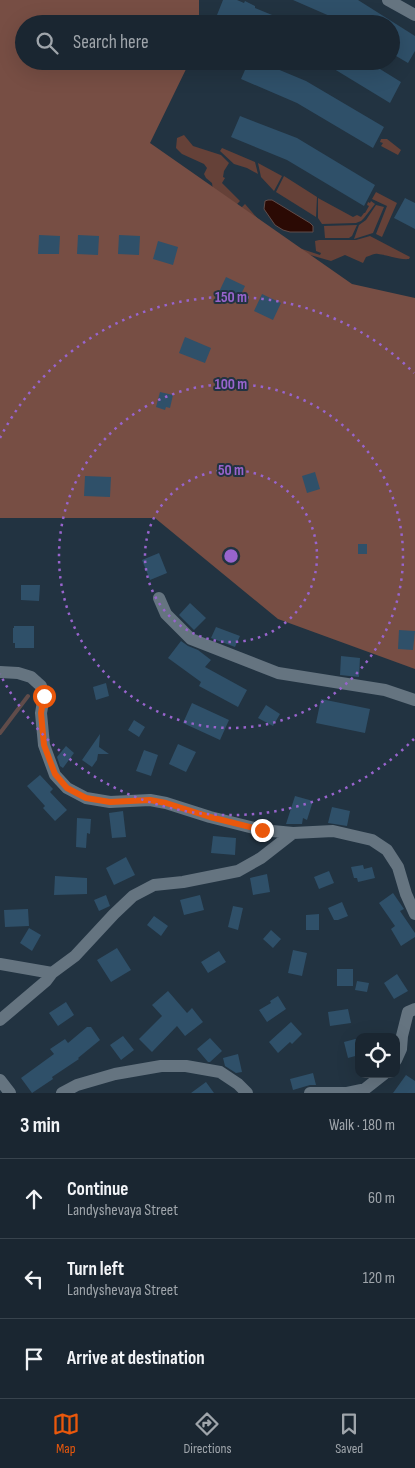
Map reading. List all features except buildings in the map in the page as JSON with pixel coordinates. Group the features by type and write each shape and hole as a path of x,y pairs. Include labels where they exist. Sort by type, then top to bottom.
{"street":[{"path":"388,0 415,15"},
{"path":"159,598 166,614 191,639 278,674 385,690 415,700"},
{"path":"0,672 18,673 31,677 41,686 44,696 41,713 44,745 55,774 67,788 86,798 110,802 150,800 166,803 210,817 262,830 293,832 333,831 372,840 387,850 398,867 406,894 415,914"},
{"path":"0,1020 46,981 52,973 75,956 133,896 154,885 183,882 238,871 261,858 293,832"},
{"path":"0,964 52,973"},
{"path":"400,1052 408,1012 415,1008"},
{"path":"62,1093 77,1085 115,1074 161,1066 186,1066 220,1072 238,1084 247,1093"},
{"path":"310,1093 346,1093 365,1089 379,1078"},
{"path":"0,1080 10,1093"}],"shaded area":[{"path":"0,0 199,0 199,15 15,15 15,70 186,70 150,143 352,284 415,298 415,669 278,619 155,518 0,518"},
{"path":"184,135 193,146 221,155 229,163 224,171 223,177 225,178 222,183 240,201 234,207 239,210 245,204 272,235 284,243 320,255 321,253 316,251 315,241 356,240 370,236 410,257 409,259 375,254 366,257 363,263 345,255 331,261 293,250 286,252 274,251 264,244 258,234 217,199 212,183 204,174 207,168 204,164 182,154 176,148 177,138"},
{"path":"381,139 387,139 401,150 398,155 381,146 383,143 380,142"},
{"path":"222,148 255,162 258,174 234,164 220,151"},
{"path":"258,163 282,176 274,191 261,177"},
{"path":"284,176 317,197 316,217 276,192"},
{"path":"376,192 397,203 382,237 376,234 387,206 372,199"},
{"path":"318,198 353,217 357,215 361,217 365,213 369,206 367,205 368,202 370,203 371,201 375,204 361,221 356,223 322,224 318,218"},
{"path":"272,200 310,223 313,226 313,232 290,232 275,225 264,209 265,201"},
{"path":"376,205 384,207 373,233 354,239 359,225 366,220"},
{"path":"357,225 352,236 349,238 325,238 324,226"}],"waterway":[{"path":"0,733 28,696"}],"route":[{"path":"44,696 41,713 44,745 55,774 67,788 86,798 110,802 150,800 166,803 210,817 262,830"}]}
